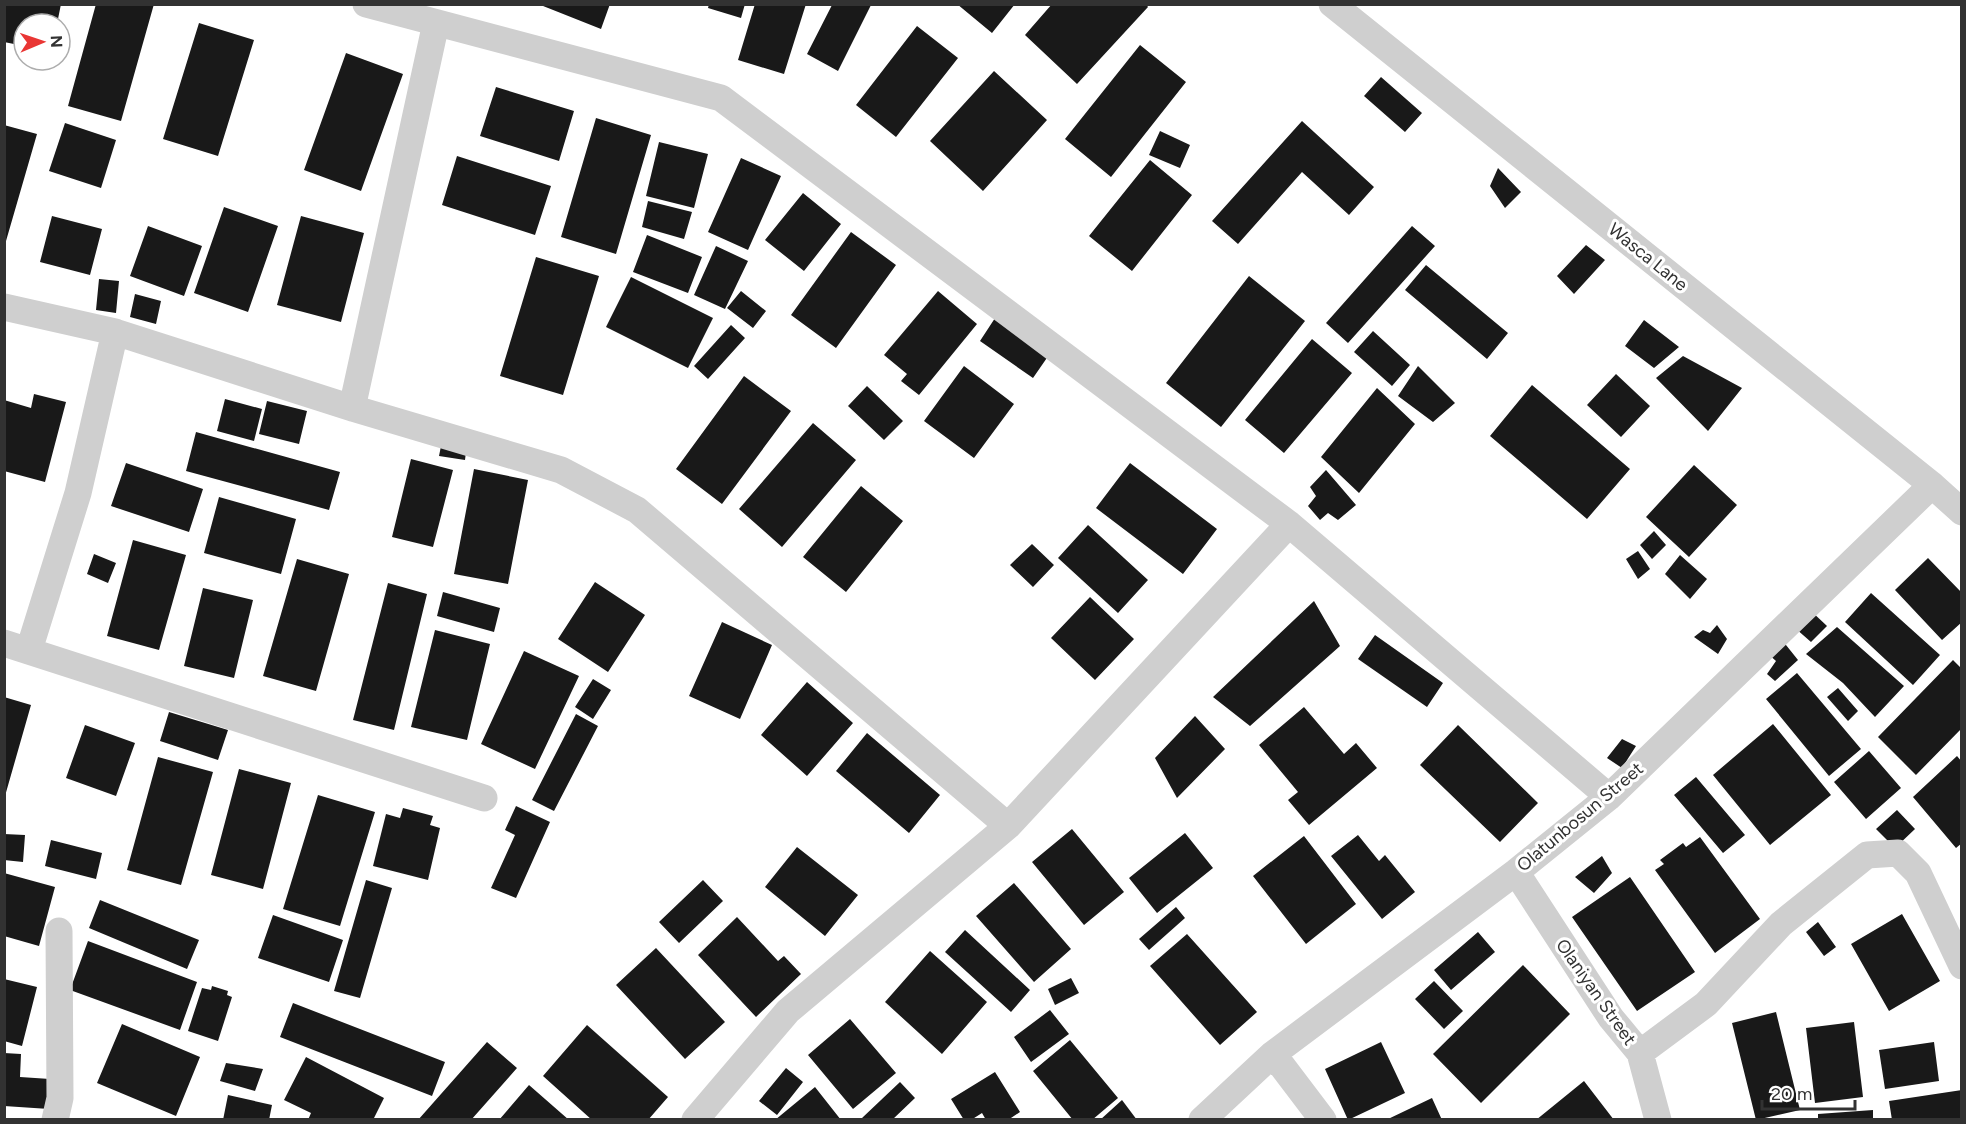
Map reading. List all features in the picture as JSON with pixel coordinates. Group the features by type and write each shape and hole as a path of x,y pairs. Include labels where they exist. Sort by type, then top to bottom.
{"street":[{"path":"366,4 721,98 1289,524 1609,797"},
{"name":"Wasca Lane","path":"1332,4 1932,485 1962,512"},
{"path":"352,408 436,23"},
{"path":"4,307 115,332 352,408 561,470 637,510 1008,826"},
{"path":"115,332 78,493 17,646 484,798"},
{"name":"Olatunbosun Street","path":"1202,1119 1273,1054 1516,872 1609,797 1932,485"},
{"path":"696,1119 788,1011 1008,826 1289,524"},
{"path":"1640,1053 1706,1004 1781,924 1867,855 1898,853 1918,873 1962,966"},
{"name":"Olaniyan Street","path":"1516,872 1611,1018 1640,1053 1658,1119"},
{"path":"55,1119 60,1098 59,931"},
{"path":"1273,1054 1323,1119"}],"building":[{"path":"4,4 61,4 59,12 12,12 12,44 4,42"},
{"path":"96,4 154,4 121,121 68,106"},
{"path":"538,4 610,4 601,29"},
{"path":"709,4 745,4 741,18 708,8"},
{"path":"755,4 806,4 784,74 738,60"},
{"path":"957,4 1015,4 992,33"},
{"path":"1052,4 1146,4 1148,7 1077,84 1025,35"},
{"path":"832,5 871,5 838,71 807,54"},
{"path":"199,23 254,40 218,156 163,139"},
{"path":"917,26 958,58 896,137 856,105"},
{"path":"1140,45 1186,82 1111,177 1065,139"},
{"path":"346,53 403,74 361,191 304,170"},
{"path":"994,71 1047,120 983,191 930,141"},
{"path":"1381,77 1422,113 1405,132 1364,96"},
{"path":"496,87 574,111 559,161 480,136"},
{"path":"596,118 651,135 616,254 561,237"},
{"path":"1302,121 1374,187 1349,215 1302,172 1238,244 1212,221"},
{"path":"65,123 116,140 101,188 49,171"},
{"path":"4,125 37,134 6,241 4,240"},
{"path":"1160,131 1190,145 1180,168 1149,155"},
{"path":"659,142 708,154 694,208 646,196"},
{"path":"457,156 551,186 535,235 442,205"},
{"path":"741,158 781,176 748,250 708,232"},
{"path":"1150,160 1192,195 1132,271 1089,236"},
{"path":"1498,168 1521,192 1505,208 1490,186"},
{"path":"803,193 841,224 804,271 765,240"},
{"path":"648,201 692,212 684,239 642,227"},
{"path":"224,207 278,226 248,312 194,293"},
{"path":"52,216 102,229 90,275 40,262"},
{"path":"301,216 364,233 341,322 277,305"},
{"path":"148,226 202,246 184,296 130,276"},
{"path":"1412,226 1435,246 1348,343 1326,323"},
{"path":"851,232 896,265 836,348 791,315"},
{"path":"647,235 702,257 688,293 633,272"},
{"path":"1586,245 1605,260 1574,294 1557,276"},
{"path":"716,246 748,261 725,309 694,295"},
{"path":"536,257 599,276 563,395 500,376"},
{"path":"1426,265 1508,333 1487,359 1405,290"},
{"path":"1249,276 1305,321 1221,427 1166,383"},
{"path":"631,277 713,318 688,368 606,327"},
{"path":"99,279 119,281 116,313 96,310"},
{"path":"741,291 766,311 753,328 727,308"},
{"path":"938,291 977,324 919,395 901,381 907,374 884,355"},
{"path":"135,294 161,301 156,324 130,317"},
{"path":"997,315 1051,352 1033,378 980,341"},
{"path":"1644,320 1679,347 1654,368 1625,346"},
{"path":"731,325 745,338 708,379 694,366"},
{"path":"1373,331 1410,365 1392,386 1354,352"},
{"path":"1312,339 1352,373 1284,453 1245,420"},
{"path":"1683,356 1742,388 1708,431 1656,378"},
{"path":"964,366 1014,404 974,458 924,421"},
{"path":"1418,366 1455,403 1433,422 1398,396"},
{"path":"1616,374 1650,406 1621,437 1587,405"},
{"path":"744,376 791,411 722,504 676,469"},
{"path":"1532,385 1630,469 1587,519 1490,436"},
{"path":"867,386 903,421 884,440 848,406"},
{"path":"1377,388 1415,424 1359,493 1321,457"},
{"path":"34,394 66,402 45,482 4,471 4,400 31,408"},
{"path":"225,399 262,409 254,441 217,431"},
{"path":"267,401 307,411 299,444 259,434"},
{"path":"813,423 856,460 782,547 739,509"},
{"path":"444,431 468,435 465,460 439,456"},
{"path":"196,432 340,472 329,510 186,471"},
{"path":"411,459 453,470 433,547 392,537"},
{"path":"126,463 203,489 189,532 111,506"},
{"path":"1130,463 1217,529 1183,574 1096,508"},
{"path":"1694,465 1737,505 1689,557 1646,517"},
{"path":"474,469 528,480 508,584 454,574"},
{"path":"1326,470 1356,505 1338,520 1328,513 1320,520 1308,506 1316,496 1310,487"},
{"path":"861,486 903,521 846,592 803,557"},
{"path":"219,497 296,519 281,574 204,553"},
{"path":"1088,525 1148,580 1118,613 1058,558"},
{"path":"1654,531 1666,545 1652,559 1640,545"},
{"path":"133,540 186,555 159,650 107,636"},
{"path":"1032,544 1054,565 1033,587 1010,565"},
{"path":"1638,551 1650,569 1638,579 1626,559"},
{"path":"94,554 116,563 108,583 87,574"},
{"path":"1680,555 1707,579 1690,599 1665,574"},
{"path":"1928,558 1962,593 1962,622 1942,640 1895,590"},
{"path":"297,559 349,574 316,691 263,676"},
{"path":"595,582 645,615 608,672 558,639"},
{"path":"388,583 427,594 394,730 353,720"},
{"path":"203,588 253,600 234,678 184,666"},
{"path":"443,592 500,608 494,632 437,616"},
{"path":"1871,593 1940,655 1913,685 1845,622"},
{"path":"1090,597 1134,639 1095,680 1051,638"},
{"path":"1314,601 1340,646 1250,726 1213,697"},
{"path":"1810,610 1827,626 1811,642 1795,628"},
{"path":"722,622 772,645 740,719 689,696"},
{"path":"1717,625 1727,639 1718,654 1694,637 1703,630 1710,633"},
{"path":"1837,627 1904,686 1875,717 1843,683 1806,654"},
{"path":"435,630 490,644 467,740 411,727"},
{"path":"1375,635 1443,683 1427,707 1358,659"},
{"path":"1782,640 1798,660 1775,681 1767,674 1776,661 1767,653"},
{"path":"524,651 579,676 535,769 481,744"},
{"path":"1953,660 1962,669 1962,728 1916,775 1878,737"},
{"path":"1797,673 1861,749 1829,776 1766,699"},
{"path":"593,679 611,690 593,719 575,707"},
{"path":"807,682 853,723 807,776 761,735"},
{"path":"1838,688 1858,711 1848,721 1827,697"},
{"path":"4,697 31,705 5,796 4,796"},
{"path":"1304,707 1344,754 1356,743 1377,768 1309,825 1288,800 1298,792 1259,745"},
{"path":"169,712 228,730 218,760 160,741"},
{"path":"576,714 598,726 554,811 532,800"},
{"path":"1195,716 1225,749 1177,798 1155,758"},
{"path":"1773,724 1831,795 1770,845 1713,775"},
{"path":"85,725 135,743 116,796 66,778"},
{"path":"1458,725 1538,803 1500,842 1420,765"},
{"path":"867,733 940,795 909,833 836,771"},
{"path":"1622,739 1636,746 1622,768 1607,758"},
{"path":"1869,751 1901,788 1866,819 1834,782"},
{"path":"1957,756 1962,762 1962,843 1956,848 1913,797"},
{"path":"158,757 213,772 181,885 127,870"},
{"path":"239,769 291,783 263,889 211,875"},
{"path":"1696,777 1745,835 1723,853 1674,795"},
{"path":"318,795 375,812 340,926 283,909"},
{"path":"516,806 550,822 516,898 491,888 515,835 505,830"},
{"path":"403,808 433,816 430,825 440,828 428,880 373,866 386,814 400,818"},
{"path":"1897,810 1915,829 1895,848 1876,829"},
{"path":"1072,829 1124,892 1084,925 1032,862"},
{"path":"1185,833 1213,868 1157,913 1129,878"},
{"path":"4,834 25,835 23,862 4,860"},
{"path":"1358,835 1379,861 1385,855 1415,892 1382,919 1331,856"},
{"path":"1304,836 1356,904 1306,944 1253,876"},
{"path":"1700,837 1760,919 1715,953 1655,870 1664,864 1660,860 1683,843 1686,847"},
{"path":"51,840 102,853 96,879 45,866"},
{"path":"797,847 858,895 825,936 765,887"},
{"path":"1602,856 1612,873 1594,893 1575,877"},
{"path":"4,873 55,887 39,946 4,936"},
{"path":"1630,877 1695,972 1637,1011 1572,917"},
{"path":"366,880 392,888 360,998 334,991"},
{"path":"703,880 723,901 679,943 659,922"},
{"path":"1014,883 1071,949 1034,982 976,916"},
{"path":"100,900 199,940 187,969 89,928"},
{"path":"1176,907 1185,918 1149,950 1139,939"},
{"path":"1902,914 1940,981 1889,1011 1851,944"},
{"path":"273,915 343,940 329,982 258,958"},
{"path":"737,917 778,961 784,956 801,974 756,1017 698,955"},
{"path":"1818,922 1836,947 1824,956 1806,932"},
{"path":"965,930 1030,990 1011,1012 945,952"},
{"path":"1478,932 1495,952 1451,990 1434,970"},
{"path":"1187,934 1257,1012 1220,1045 1150,966"},
{"path":"88,941 197,982 180,1030 70,990"},
{"path":"656,948 725,1022 685,1059 616,985"},
{"path":"930,951 987,1002 942,1054 885,1002"},
{"path":"1523,965 1570,1014 1481,1103 1433,1054"},
{"path":"1071,978 1079,993 1055,1005 1048,989"},
{"path":"4,979 37,987 22,1046 4,1041"},
{"path":"1434,981 1463,1011 1444,1029 1415,999"},
{"path":"212,986 228,991 227,995 232,997 218,1041 188,1031 202,988 211,990"},
{"path":"293,1003 445,1062 432,1096 280,1037"},
{"path":"1050,1010 1069,1034 1031,1062 1014,1037"},
{"path":"1776,1012 1800,1110 1756,1120 1732,1023"},
{"path":"850,1019 896,1073 853,1109 808,1055"},
{"path":"1854,1022 1863,1097 1815,1103 1806,1028"},
{"path":"122,1024 200,1057 176,1116 97,1083"},
{"path":"587,1025 668,1097 648,1120 592,1120 543,1076"},
{"path":"1070,1040 1118,1098 1092,1120 1073,1120 1033,1071"},
{"path":"487,1042 517,1068 471,1120 418,1120"},
{"path":"1381,1042 1405,1093 1348,1120 1325,1069"},
{"path":"1934,1042 1939,1081 1885,1089 1879,1050"},
{"path":"4,1053 21,1054 20,1077 50,1079 49,1109 4,1106"},
{"path":"306,1057 384,1098 373,1120 308,1120 311,1113 284,1100"},
{"path":"226,1063 263,1069 255,1091 220,1081"},
{"path":"786,1068 803,1082 777,1115 759,1101"},
{"path":"995,1072 1020,1112 1008,1120 986,1120 982,1113 971,1120 964,1120 951,1099"},
{"path":"1584,1081 1614,1120 1536,1120"},
{"path":"900,1082 915,1098 892,1120 864,1120 862,1118"},
{"path":"529,1085 569,1120 499,1120"},
{"path":"815,1087 841,1120 775,1120"},
{"path":"1962,1090 1962,1120 1892,1120 1889,1101"},
{"path":"228,1095 272,1105 269,1120 223,1120"},
{"path":"1432,1098 1442,1120 1386,1120"},
{"path":"1122,1100 1137,1120 1100,1120"},
{"path":"1873,1110 1873,1120 1818,1120 1818,1114"}]}
